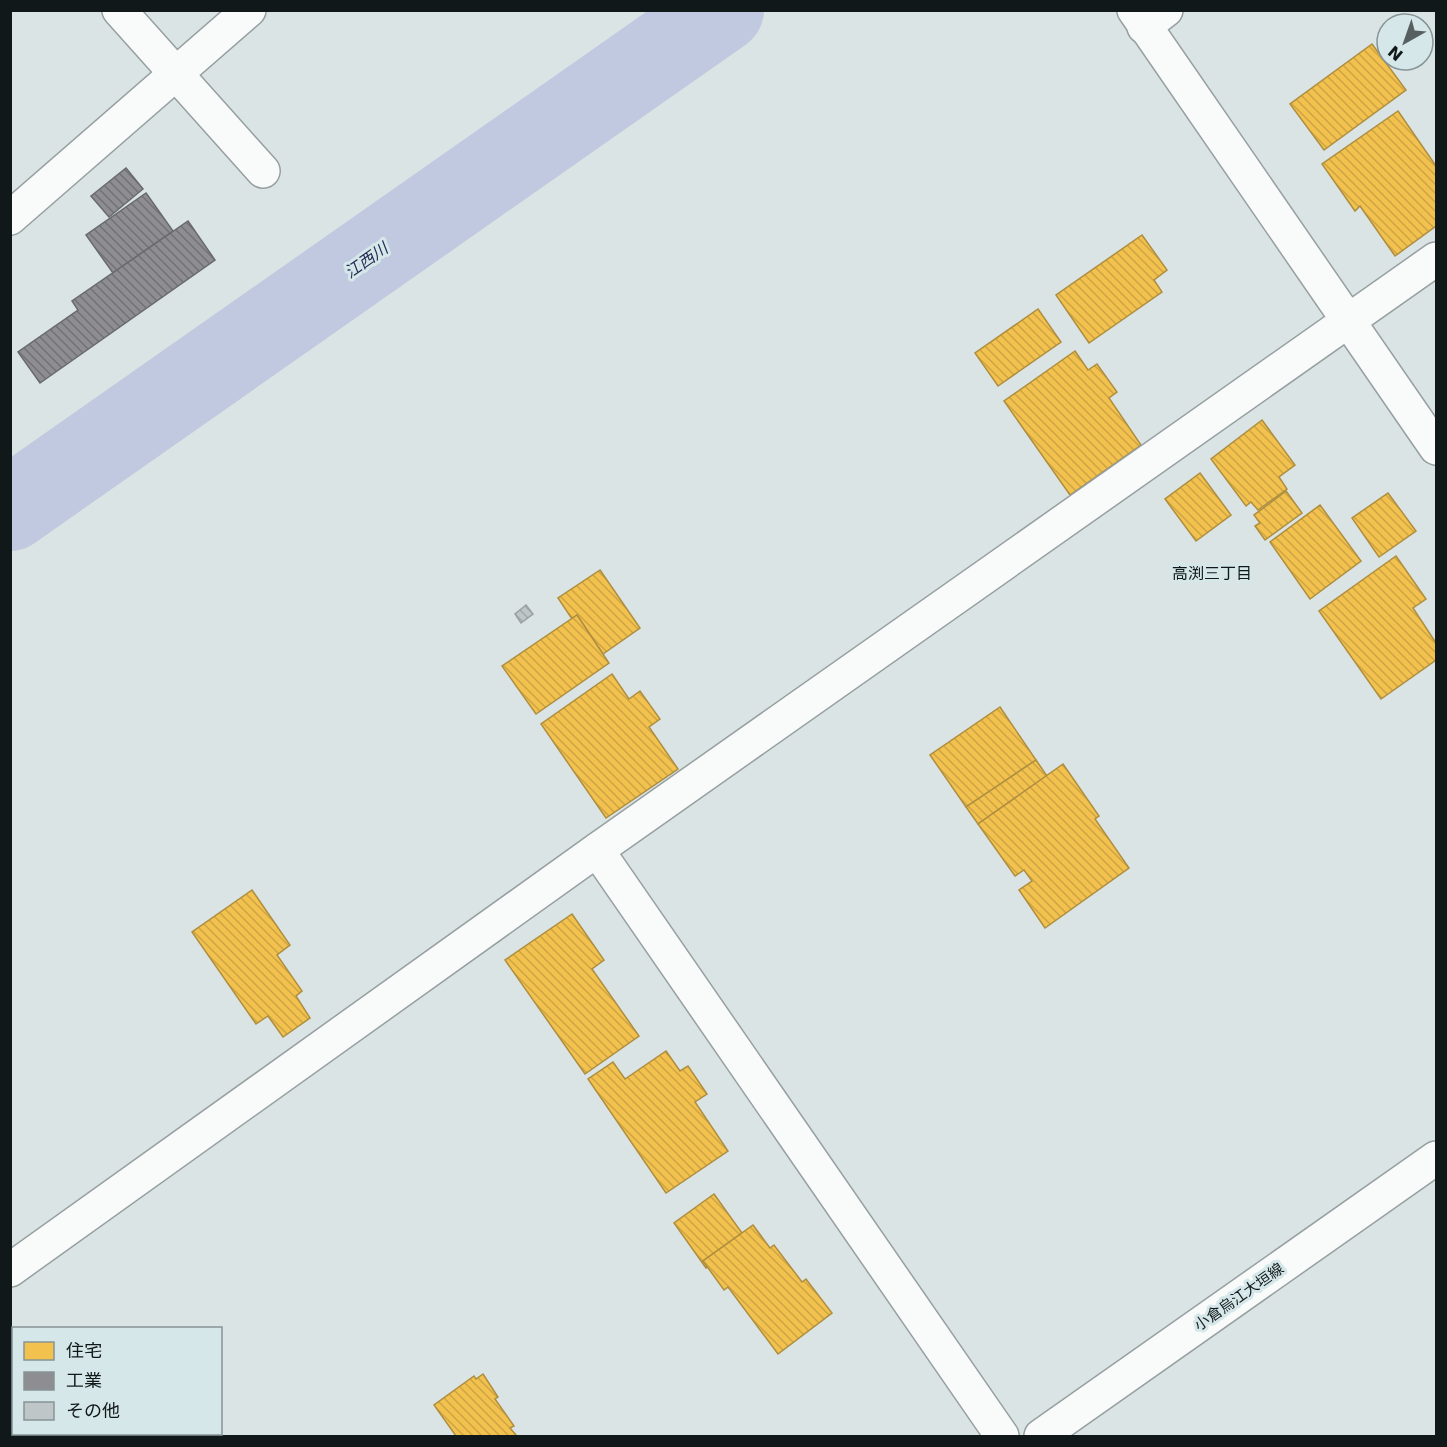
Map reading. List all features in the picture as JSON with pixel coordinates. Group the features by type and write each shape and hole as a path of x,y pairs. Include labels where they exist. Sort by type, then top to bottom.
{"street":[{"path":"119,10 263,171"},
{"path":"10,218 249,10"},
{"path":"1148,16 1348,320 1437,448"},
{"path":"10,1270 597,850 1437,259"},
{"path":"597,850 1002,1437"},
{"name":"小倉烏江大垣線","path":"1041,1437 1437,1158"}],"building: 住宅":[{"path":"1372,44 1375,48 1375,72 1393,72 1406,90 1324,150 1290,104"},
{"path":"1398,111 1436,166 1436,226 1395,256 1360,206 1355,211 1322,164"},
{"path":"1142,235 1167,270 1154,280 1162,292 1089,343 1056,295"},
{"path":"1038,309 1061,342 998,386 975,353"},
{"path":"1075,351 1088,370 1097,364 1117,392 1109,398 1141,445 1070,495 1004,401"},
{"path":"1262,420 1295,465 1279,477 1287,489 1258,510 1251,502 1246,506 1211,459"},
{"path":"1200,473 1231,515 1196,541 1165,499"},
{"path":"1286,491 1302,513 1265,540 1255,526 1260,523 1254,515"},
{"path":"1388,493 1416,531 1379,557 1352,518"},
{"path":"1320,505 1361,561 1310,599 1270,542"},
{"path":"1396,556 1426,599 1413,608 1436,643 1436,660 1381,699 1319,611"},
{"path":"600,570 640,628 603,654 577,615 572,619 558,598"},
{"path":"577,615 609,663 536,714 502,666"},
{"path":"612,674 629,699 640,691 660,719 649,727 678,769 606,818 541,724"},
{"path":"1000,707 1036,760 966,807 930,755"},
{"path":"1036,760 1047,776 978,824 966,807"},
{"path":"1063,764 1099,816 1095,819 1129,868 1045,928 1019,890 1032,881 1024,870 1015,876 978,824"},
{"path":"252,890 290,945 277,955 302,991 296,996 310,1018 283,1037 268,1016 256,1024 192,932"},
{"path":"572,914 604,960 592,969 639,1036 585,1074 505,960"},
{"path":"666,1051 680,1071 688,1066 707,1094 695,1102 728,1151 666,1193 588,1079 613,1062 625,1079"},
{"path":"714,1194 742,1233 703,1261 708,1267 706,1268 674,1223"},
{"path":"753,1225 770,1248 774,1245 802,1282 806,1279 832,1313 778,1354 728,1287 724,1290 703,1261"},
{"path":"483,1374 498,1397 495,1399 514,1426 510,1428 516,1435 456,1436 434,1405 474,1376 476,1379"},
{"path":"12,1392 12,1435 52,1435 10,1436 10,1393"}],"building: 工業":[{"path":"126,168 143,189 109,217 91,196"},
{"path":"146,193 173,231 113,273 86,235"},
{"path":"188,221 215,260 40,383 18,352 78,310 72,301"}],"building: その他":[{"path":"526,605 533,614 521,623 515,614"}],"waterway":[{"name":"江西川","path":"10,509 722,10"}],"district":[{"name":"高渕三丁目","path":"1212,573"}]}
